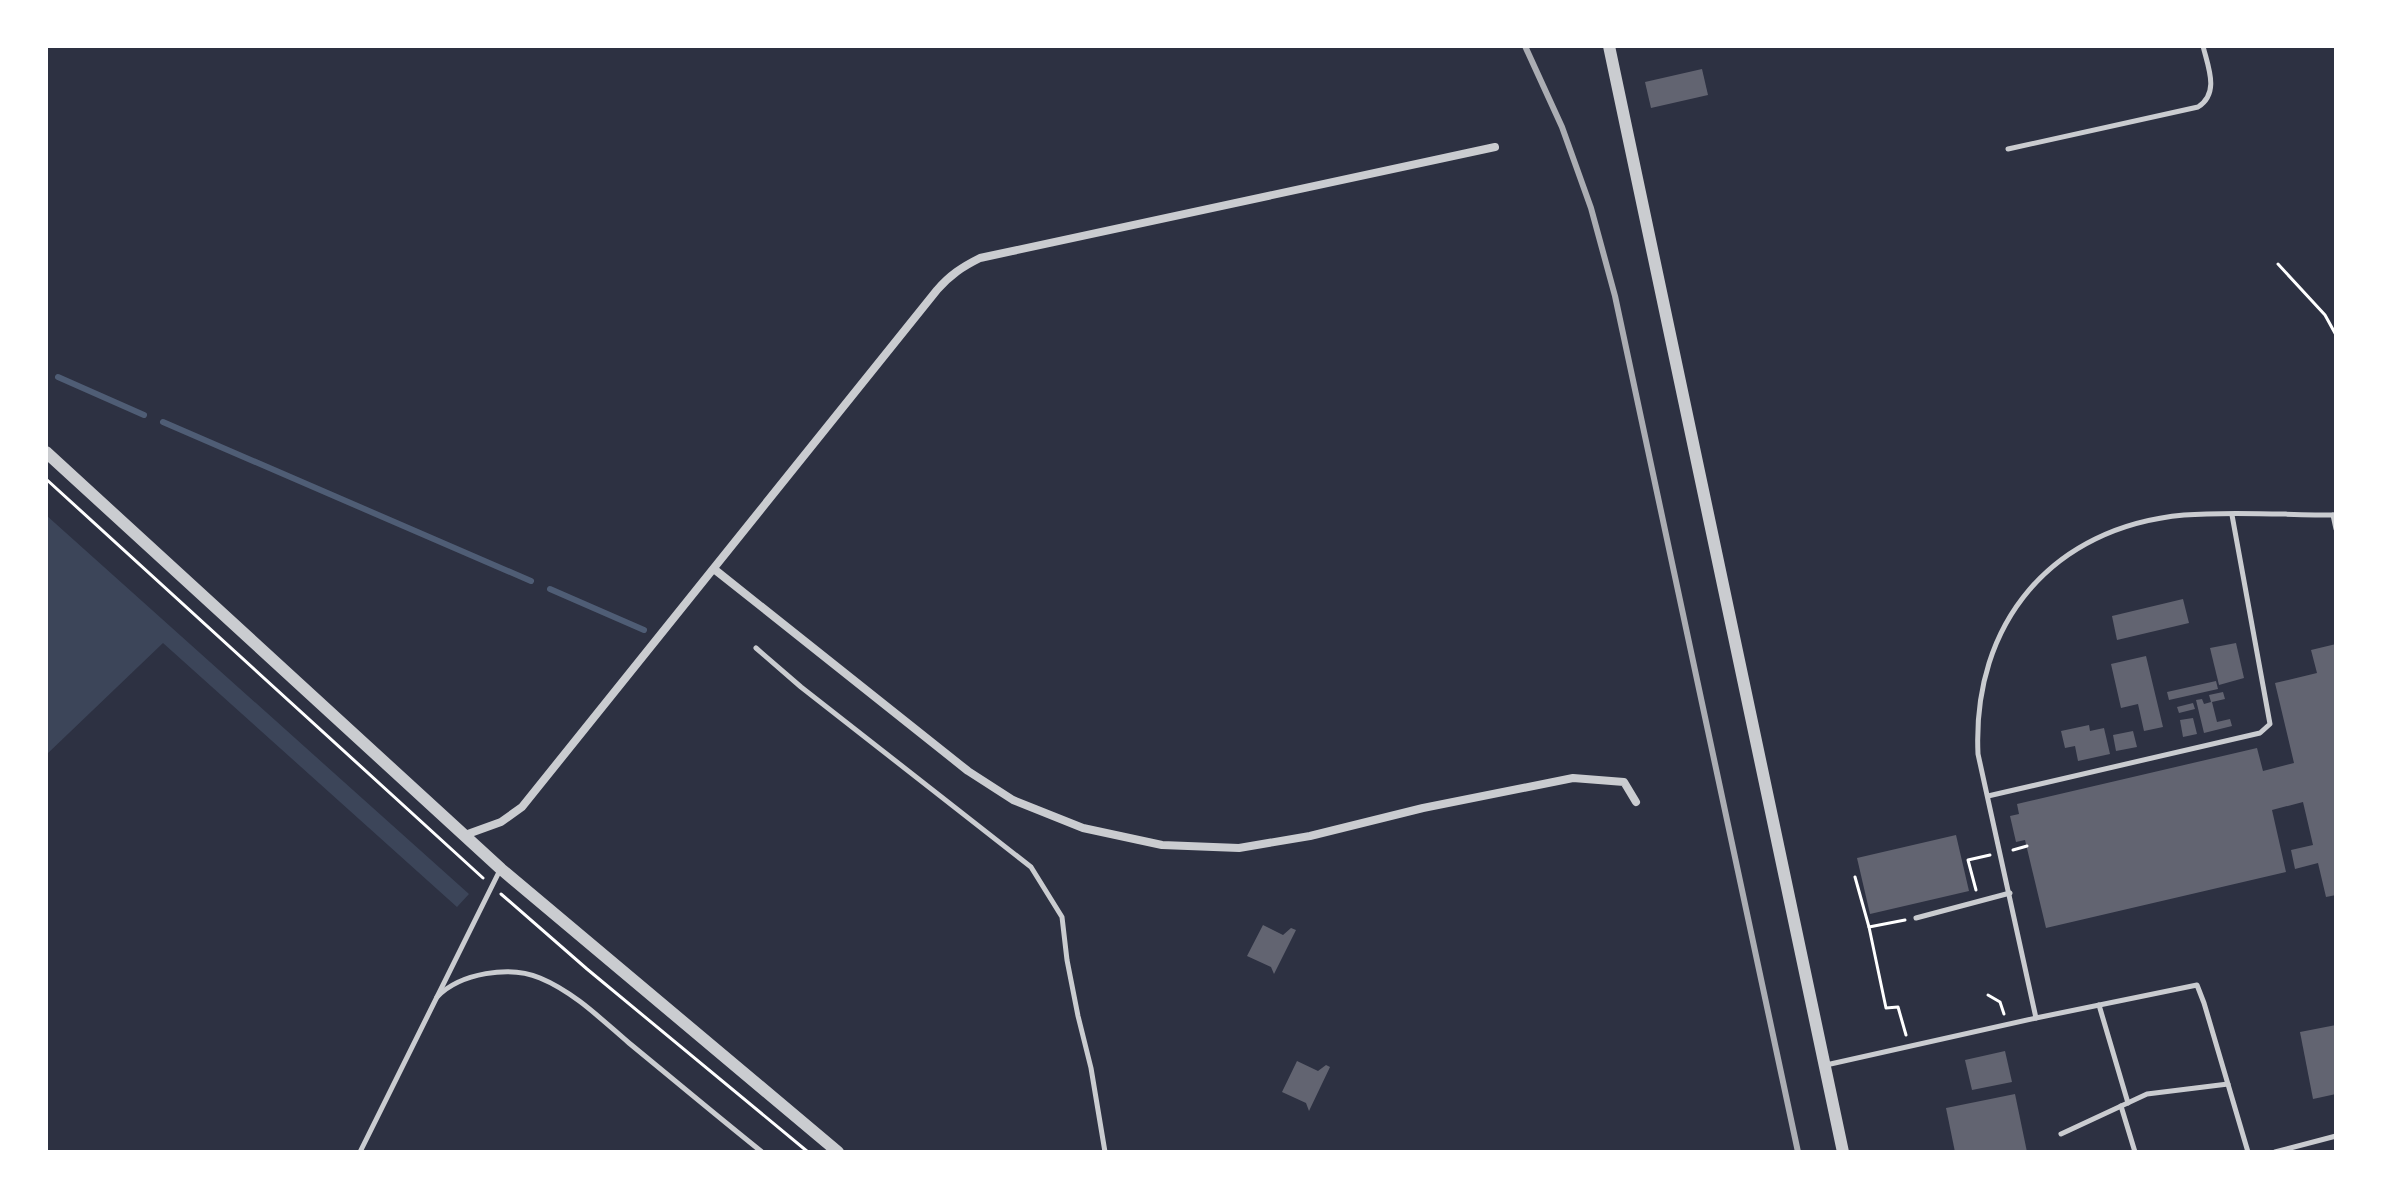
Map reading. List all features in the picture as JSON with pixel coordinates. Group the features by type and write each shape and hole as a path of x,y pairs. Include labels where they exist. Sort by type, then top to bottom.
{"street":[{"path":"1609,46 1843,1152"},
{"path":"465,835 501,822 522,807 949,275 980,258 1495,147"},
{"path":"46,452 501,869 838,1152"},
{"path":"714,569 968,771 1013,800 1083,828 1162,845 1239,848 1310,836 1423,808 1573,778 1624,782 1636,802"}],"lane":[{"path":"2008,149 2198,107 2211,91 2203,46"},
{"path":"2036,1018 1978,754 1979,701 1992,655 2004,627 2032,584 2051,567 2086,545 2122,528 2185,515 2335,515 2336,529"},
{"path":"1988,796 2260,733 2270,724 2232,515"},
{"path":"756,648 801,687 1031,867 1062,917 1075,1002 1091,1068 1105,1152"},
{"path":"360,1152 501,869"},
{"path":"1916,918 2010,893"},
{"path":"437,997 456,983 484,975 514,972 538,977 563,990 762,1152"},
{"path":"1825,1065 2197,985 2248,1152"},
{"path":"2099,1005 2135,1152"},
{"path":"2061,1134 2147,1094 2228,1084"},
{"path":"2275,1152 2336,1136"}],"path":[{"path":"2278,264 2325,315 2336,335"},
{"path":"1978,901 1968,860 2027,846"},
{"path":"1855,877 1886,1008 1898,1007 1909,1047"},
{"path":"1869,927 1916,918"},
{"path":"1988,995 2000,1002 2007,1025"}],"shaded area":[{"path":"46,515 469,894 457,907 163,643 46,755"}],"building":[{"path":"1702,69 1708,95 1651,108 1645,82"},
{"path":"2183,599 2189,623 2117,640 2112,616"},
{"path":"2236,643 2244,678 2219,685 2210,648"},
{"path":"2336,644 2336,895 2326,897 2318,863 2295,869 2291,850 2313,845 2303,802 2272,810 2286,872 2046,928 2025,840 2016,842 2010,816 2019,814 2017,804 2257,748 2263,771 2294,763 2275,683 2317,673 2311,650"},
{"path":"2146,656 2163,727 2144,731 2138,704 2121,708 2111,664"},
{"path":"2216,681 2218,689 2169,700 2167,692"},
{"path":"2223,692 2225,699 2212,702 2217,722 2230,719 2232,726 2204,733 2196,700 2202,699 2204,704 2211,702 2209,695"},
{"path":"2193,703 2195,709 2179,713 2177,707"},
{"path":"2193,718 2197,734 2183,737 2180,720"},
{"path":"2089,725 2090,731 2104,728 2110,754 2078,761 2075,746 2065,748 2061,731"},
{"path":"2133,731 2137,747 2116,751 2113,735"},
{"path":"1956,835 1969,891 1870,914 1857,858"},
{"path":"1263,925 1283,935 1291,928 1296,930 1274,974 1271,967 1247,956"},
{"path":"2336,1025 2336,1094 2313,1099 2300,1032"},
{"path":"2005,1051 2012,1082 1972,1090 1965,1060"},
{"path":"1297,1061 1318,1071 1326,1065 1330,1067 1309,1111 1306,1103 1282,1092"},
{"path":"2015,1094 2027,1152 1955,1152 1946,1108"}],"waterway":[{"path":"58,377 144,415"},
{"path":"163,422 531,581"},
{"path":"550,589 644,630"}],"railway":[{"path":"1525,46 1562,127 1591,208 1615,296 1798,1152"}]}
